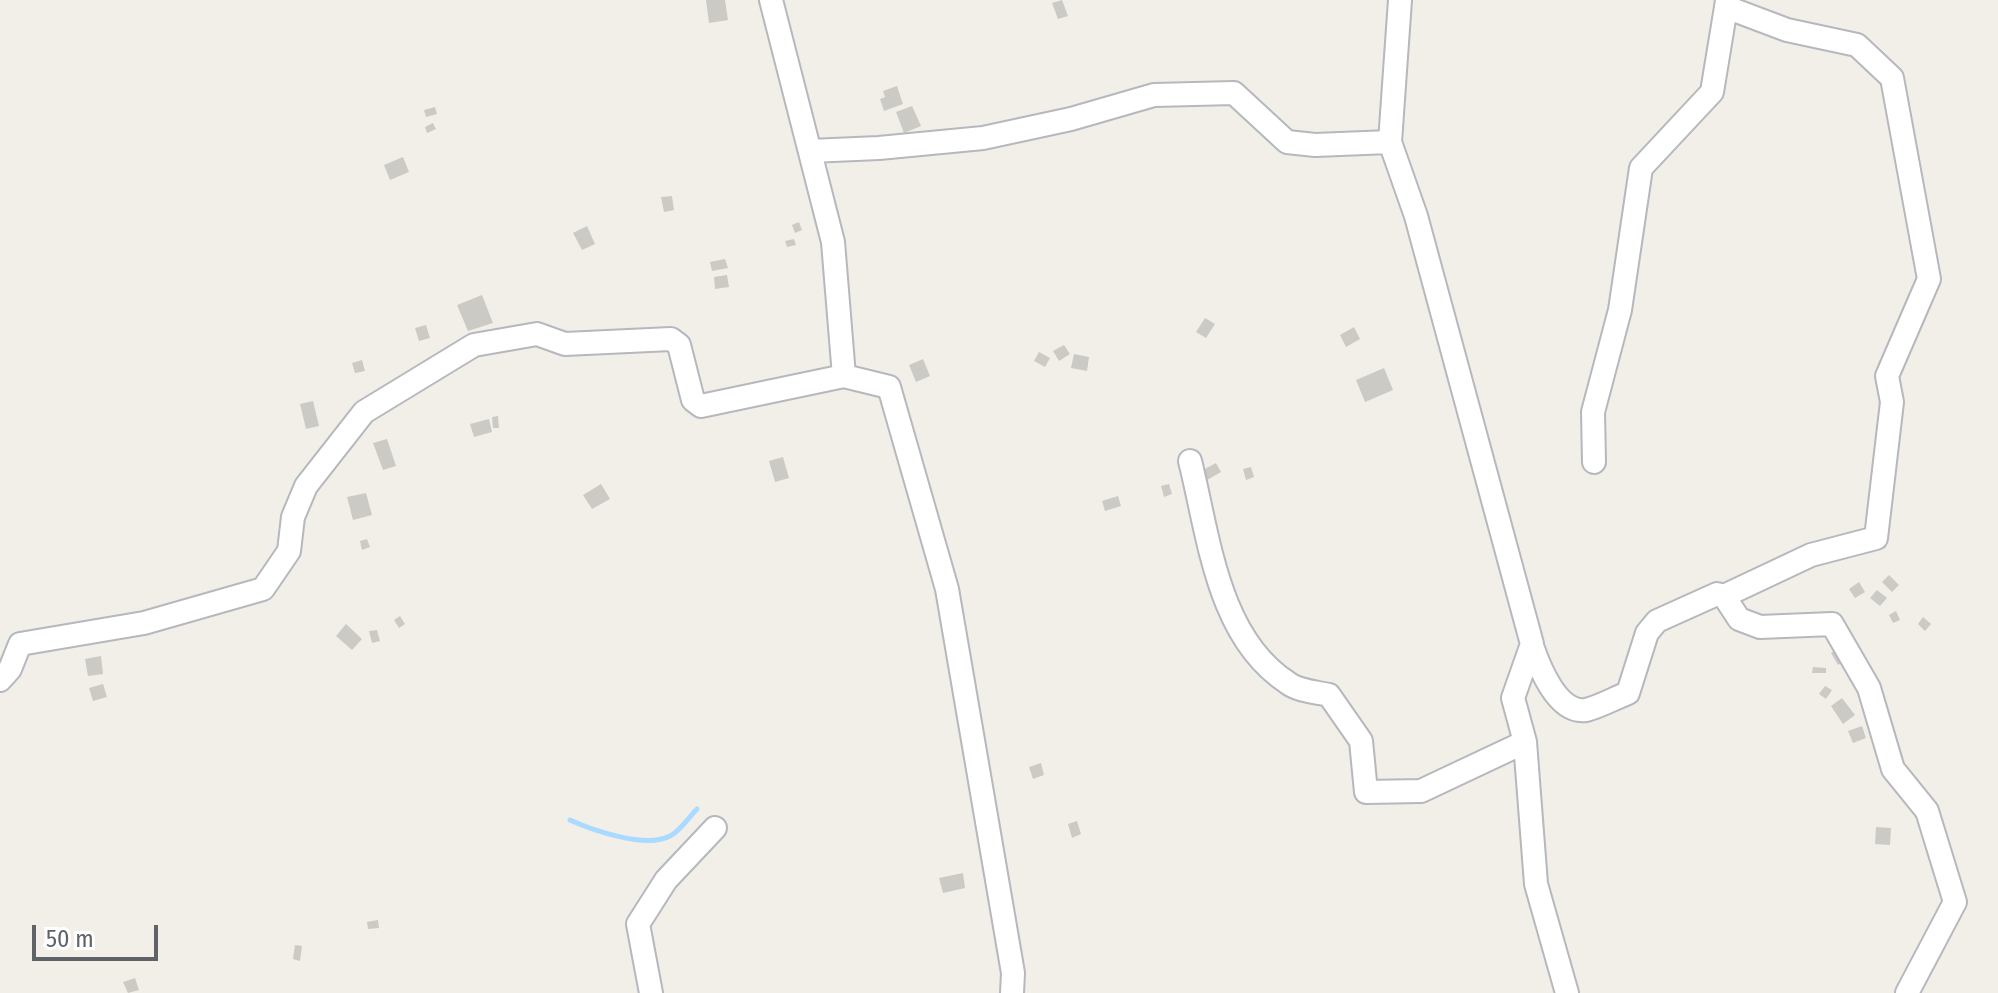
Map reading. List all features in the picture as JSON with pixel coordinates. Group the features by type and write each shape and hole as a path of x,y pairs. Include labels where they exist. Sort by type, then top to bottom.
{"street":[{"path":"771,0 833,242 844,376"},
{"path":"1400,0 1390,142 1416,216 1541,674 1568,705 1584,710 1628,693 1647,633 1657,621 1717,594 1724,596 1739,619 1760,627 1832,624 1869,688 1893,769 1927,811 1955,902 1907,993"},
{"path":"1594,462 1593,412 1620,310 1641,168 1712,92 1726,4 1787,30 1857,45 1892,78 1929,279 1887,376 1892,402 1876,538 1811,555 1724,596"},
{"path":"810,151 983,138 1071,119 1154,95 1234,93 1287,142 1315,145 1390,142"},
{"path":"0,680 10,669 20,644 144,623 263,589 289,551 293,517 306,486 364,412 474,345 537,334 565,344 671,339 679,345 693,400 701,406 844,376 889,387 947,589 1013,973 1012,993"},
{"path":"1190,461 1226,604 1257,658 1290,685 1329,695 1361,741 1366,792 1421,791 1525,742"},
{"path":"1532,644 1513,698 1525,742 1536,884 1567,993"},
{"path":"651,993 638,924 666,880 715,828"}],"building":[{"path":"706,0 725,0 728,20 709,23"},
{"path":"1062,0 1068,16 1058,19 1052,3"},
{"path":"897,86 903,104 884,111 880,99 885,97 883,91"},
{"path":"912,106 921,126 904,133 896,112"},
{"path":"435,107 437,114 426,117 424,110"},
{"path":"433,123 436,129 427,133 425,127"},
{"path":"403,157 409,172 390,180 384,165"},
{"path":"672,196 674,210 664,212 661,197"},
{"path":"799,222 802,230 795,233 792,225"},
{"path":"587,226 595,244 582,250 573,233"},
{"path":"794,239 796,245 787,247 785,241"},
{"path":"725,259 728,268 712,271 710,262"},
{"path":"727,275 729,287 715,289 714,277"},
{"path":"482,295 493,323 468,331 457,305"},
{"path":"1205,318 1215,324 1206,338 1196,332"},
{"path":"426,325 430,338 419,341 415,328"},
{"path":"1354,327 1360,339 1346,347 1340,335"},
{"path":"1064,345 1070,354 1059,361 1053,351"},
{"path":"1039,352 1050,358 1045,367 1034,361"},
{"path":"1074,354 1089,357 1087,371 1071,368"},
{"path":"923,359 930,376 916,382 909,365"},
{"path":"362,360 365,371 355,373 352,363"},
{"path":"1384,368 1393,390 1365,402 1356,380"},
{"path":"313,401 319,426 306,429 300,404"},
{"path":"498,416 499,428 493,428 492,417"},
{"path":"489,419 492,432 474,437 470,424"},
{"path":"387,439 396,466 383,470 373,443"},
{"path":"783,457 789,478 775,482 769,461"},
{"path":"1216,463 1221,472 1207,480 1201,471"},
{"path":"1251,467 1254,477 1246,480 1243,469"},
{"path":"601,484 610,499 592,509 583,495"},
{"path":"1169,484 1172,494 1164,497 1161,486"},
{"path":"366,493 372,515 353,520 347,497"},
{"path":"1118,496 1121,506 1105,511 1102,501"},
{"path":"367,539 370,547 362,550 360,541"},
{"path":"1889,575 1899,585 1892,592 1882,582"},
{"path":"1859,582 1865,592 1855,598 1849,589"},
{"path":"1877,590 1887,598 1880,606 1870,598"},
{"path":"1896,611 1900,620 1893,623 1889,615"},
{"path":"400,616 405,624 399,628 394,620"},
{"path":"1923,617 1931,624 1925,631 1918,624"},
{"path":"346,624 362,639 352,650 336,636"},
{"path":"377,630 380,641 372,643 369,631"},
{"path":"1838,648 1846,659 1838,665 1831,653"},
{"path":"101,656 103,674 88,676 85,659"},
{"path":"1813,667 1826,668 1826,673 1812,673"},
{"path":"103,684 107,697 93,701 89,688"},
{"path":"1825,686 1832,690 1826,699 1819,694"},
{"path":"1842,698 1855,715 1843,724 1831,706"},
{"path":"1862,726 1866,738 1853,743 1848,731"},
{"path":"1041,763 1044,775 1033,779 1029,767"},
{"path":"1077,821 1081,834 1072,838 1068,824"},
{"path":"1876,827 1891,828 1890,845 1875,844"},
{"path":"963,873 965,888 943,893 939,878"},
{"path":"378,920 379,928 368,929 367,922"},
{"path":"295,945 302,946 300,961 293,959"},
{"path":"135,978 139,990 128,993 123,982"}],"waterway":[{"path":"570,820 619,837 660,839 677,831 697,809"}]}
